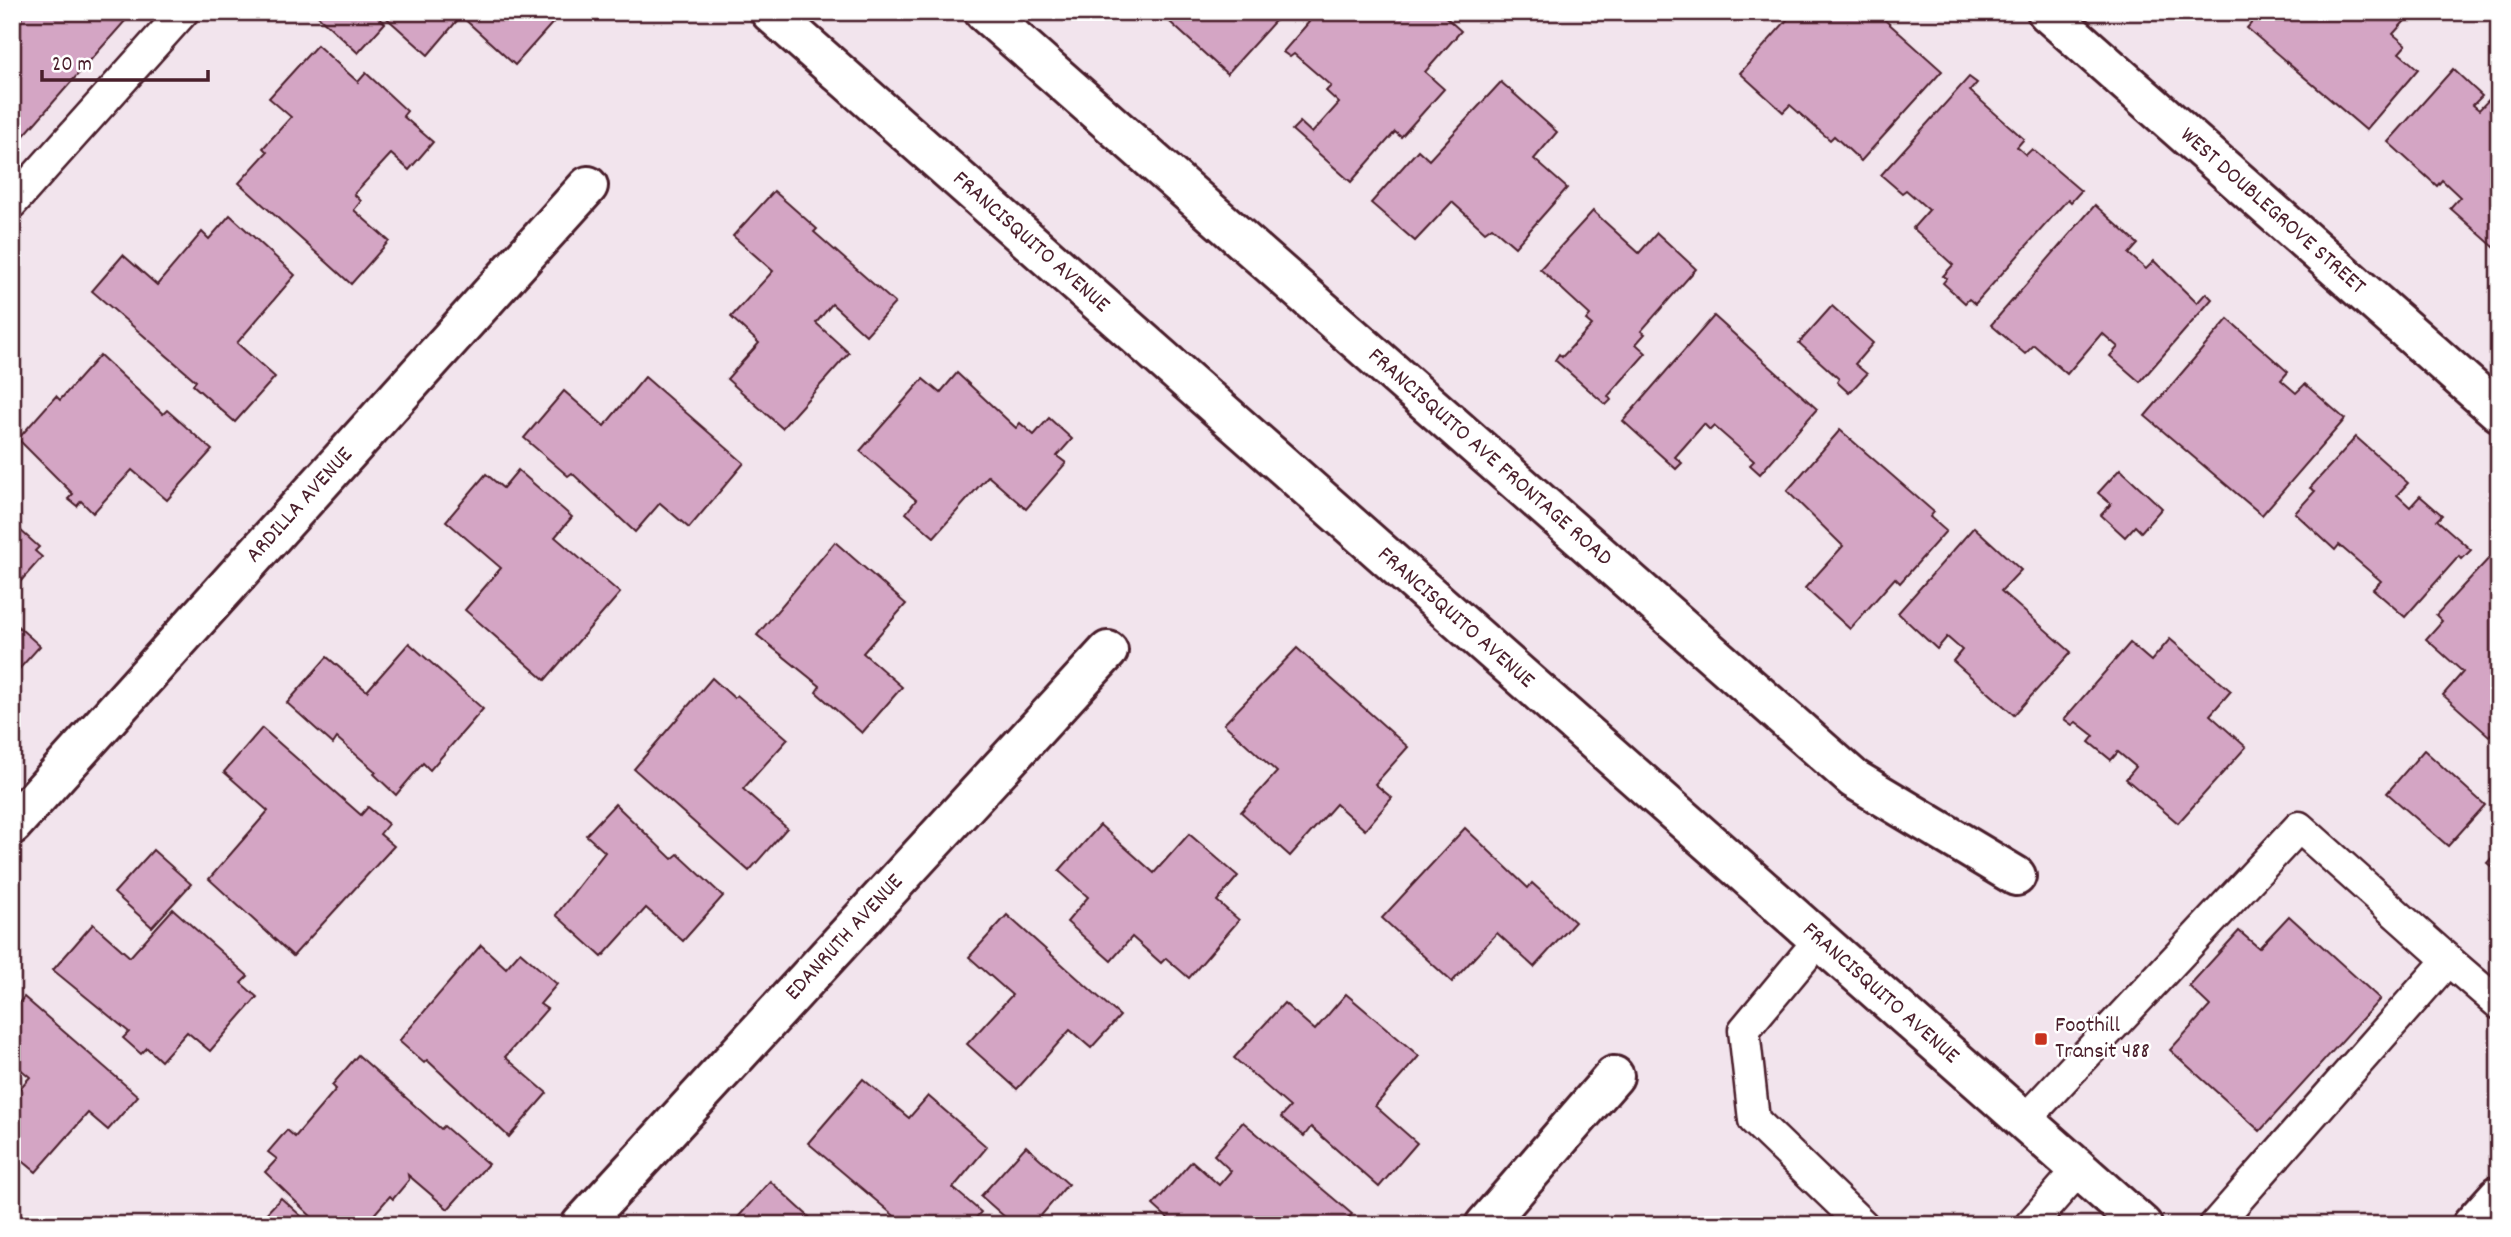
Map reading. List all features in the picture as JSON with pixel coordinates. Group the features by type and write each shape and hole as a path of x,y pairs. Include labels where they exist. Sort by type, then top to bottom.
{"street":[{"name":"FRANCISQUITO AVENUE","path":"770,12 2142,1225"},
{"name":"FRANCISQUITO AVE FRONTAGE ROAD","path":"984,12 1854,779 2016,876"},
{"name":"WEST DOUBLEGROVE STREET","path":"2047,12 2499,412"},
{"name":"ARDILLA AVENUE","path":"12,825 589,186"},
{"name":"EDANRUTH AVENUE","path":"581,1225 1108,651"},
{"path":"1485,1225 1614,1076"},
{"path":"2472,1225 2499,1195"}],"lane":[{"path":"12,203 183,12"},
{"path":"2024,1121 2299,827 2499,1004"},
{"path":"1819,940 1744,1030 1754,1120 1863,1225"},
{"path":"2215,1225 2448,960"},
{"path":"2030,1225 2079,1169"}],"building":[{"path":"22,12 133,12 12,149 12,31 21,21"},
{"path":"319,12 551,12 557,18 515,65 461,16 428,55 381,13 378,17 385,23 358,53 317,15"},
{"path":"1159,12 1283,12 1227,74"},
{"path":"1298,12 1440,12 1461,31 1425,72 1444,89 1401,137 1395,132 1351,182 1292,130 1300,122 1312,133 1339,103 1326,91 1331,86 1294,54 1290,57 1283,52 1309,22"},
{"path":"1794,12 1876,12 1942,71 1861,161 1834,136 1830,140 1790,105 1783,112 1740,73"},
{"path":"2261,12 2413,12 2393,34 2406,45 2399,53 2418,69 2366,130 2247,28"},
{"path":"317,45 358,82 366,73 407,111 403,116 433,142 409,170 391,154 354,194 361,201 354,210 389,241 351,284 239,183 267,152 263,148 291,117 269,98"},
{"path":"2453,69 2482,96 2473,105 2479,110 2499,89 2499,244 2495,248 2450,208 2460,197 2442,180 2437,186 2388,142"},
{"path":"1969,77 1977,83 1970,91 2024,139 2017,147 2026,155 2032,149 2081,191 2071,202 2068,199 1975,304 1969,299 1965,303 1943,283 1947,278 1943,276 1953,265 1913,228 1929,210 1906,190 1902,193 1881,175"},
{"path":"1501,82 1557,132 1534,159 1567,188 1515,247 1492,227 1485,232 1452,202 1415,241 1371,203 1418,150 1429,160"},
{"path":"774,191 817,229 814,232 895,303 866,335 832,304 816,323 849,353 782,428 727,379 759,343 731,317 773,271 733,236"},
{"path":"2095,205 2138,244 2129,254 2146,269 2154,261 2197,303 2206,293 2212,299 2140,382 2110,356 2118,347 2102,333 2067,374 2034,345 2025,354 1991,325"},
{"path":"1593,211 1639,253 1657,233 1696,269 1641,331 1645,334 1636,344 1646,353 1608,396 1611,400 1606,405 1555,360 1559,354 1562,357 1592,325 1586,320 1590,315 1540,269"},
{"path":"230,215 295,275 237,343 275,377 235,422 193,385 196,381 92,291 123,255 157,285 202,232 209,239"},
{"path":"1832,306 1873,343 1855,364 1867,374 1849,393 1837,382 1839,379 1799,343"},
{"path":"1714,316 1817,409 1760,474 1750,465 1754,461 1714,426 1710,430 1704,424 1675,457 1682,463 1676,469 1623,421"},
{"path":"2228,319 2288,372 2281,380 2296,393 2305,384 2345,419 2262,515 2145,416"},
{"path":"100,355 163,414 167,410 212,450 167,500 132,470 93,513 81,501 77,506 68,499 73,494 18,439 56,396 60,400"},
{"path":"957,373 1016,428 1020,423 1034,435 1049,418 1072,439 1057,456 1066,463 1026,509 988,476 934,537 906,513 916,500 860,451 923,379 940,393"},
{"path":"645,377 744,463 689,528 660,503 635,532 572,473 568,476 524,438 564,391 604,426"},
{"path":"1840,430 1934,512 1930,517 1946,531 1900,583 1895,578 1850,629 1805,588 1843,546 1787,491"},
{"path":"2356,437 2408,483 2397,495 2410,507 2420,496 2442,515 2437,520 2471,550 2462,559 2459,556 2405,617 2373,589 2381,581 2339,545 2335,550 2295,513 2315,491 2310,488"},
{"path":"2120,469 2162,508 2141,532 2135,526 2125,537 2101,515 2111,504 2098,493"},
{"path":"518,470 572,517 555,537 620,593 545,680 465,610 501,568 446,521 486,474 503,488"},
{"path":"1974,527 2021,570 2001,591 2071,652 2014,715 1953,661 1962,650 1947,637 1937,649 1898,613"},
{"path":"20,530 39,547 35,551 42,557 12,591 12,531 16,534"},
{"path":"835,542 906,604 863,653 902,687 862,733 816,692 820,686 757,635"},
{"path":"2492,555 2499,561 2499,726 2489,736 2443,695 2463,672 2426,639 2442,621 2436,615"},
{"path":"12,621 40,646 12,677"},
{"path":"2170,639 2231,691 2210,715 2246,747 2178,823 2126,779 2136,767 2118,752 2111,760 2089,742 2094,736 2076,722 2072,725 2064,719 2130,643 2151,661"},
{"path":"409,643 483,709 430,770 423,763 396,795 374,774 376,772 337,738 333,744 287,703 327,657 367,691"},
{"path":"1297,648 1408,747 1375,784 1392,798 1365,830 1336,804 1290,856 1241,812 1277,772 1224,724"},
{"path":"712,678 734,698 737,695 788,739 743,789 787,828 749,871 634,769"},
{"path":"262,728 361,815 368,807 388,824 380,834 394,846 293,956 209,879 268,811 224,772"},
{"path":"2424,750 2485,805 2448,846 2387,793"},
{"path":"615,804 672,859 678,854 723,896 683,941 646,908 602,957 556,915 605,852 586,835"},
{"path":"1100,825 1154,873 1189,834 1238,876 1217,901 1239,920 1189,978 1166,958 1161,963 1132,937 1111,961 1067,922 1088,897 1059,871"},
{"path":"1465,828 1528,888 1532,883 1575,922 1534,967 1497,933 1452,982 1382,918"},
{"path":"153,850 191,884 152,927 114,893"},
{"path":"2499,850 2499,873 2487,863"},
{"path":"173,909 248,976 241,983 257,997 210,1051 187,1032 161,1061 147,1048 141,1054 123,1038 129,1032 53,970 93,924 130,957"},
{"path":"1007,915 1120,1016 1091,1048 1070,1030 1017,1089 967,1044 1012,995 969,957"},
{"path":"2289,916 2380,999 2260,1131 2170,1050 2210,1006 2189,986 2239,931 2259,948"},
{"path":"481,945 506,968 520,952 557,984 540,1004 547,1009 505,1057 547,1093 509,1137 427,1060 424,1063 399,1041"},
{"path":"1346,994 1419,1056 1375,1106 1417,1143 1379,1187 1311,1127 1304,1136 1281,1117 1290,1107 1234,1058 1284,1003 1315,1030"},
{"path":"24,997 138,1096 108,1130 88,1113 36,1172 12,1152 12,1097 30,1077 12,1062 12,1011"},
{"path":"358,1055 441,1129 444,1126 488,1164 448,1209 408,1175 409,1180 393,1199 390,1196 365,1225 320,1225 265,1172 277,1159 268,1152 287,1130 295,1137 336,1089 332,1085"},
{"path":"863,1079 909,1118 928,1096 987,1147 953,1188 981,1212 970,1225 905,1225 808,1143"},
{"path":"1243,1122 1352,1214 1342,1225 1175,1225 1153,1205 1192,1161 1219,1185 1231,1171 1214,1155"},
{"path":"1026,1146 1068,1184 1033,1225 1014,1225 981,1196"},
{"path":"770,1181 818,1225 732,1224"},
{"path":"281,1198 311,1225 251,1225 257,1217 260,1220"}],"place":[{"name":"Foothill Transit 488","path":"2041,1039"}]}
